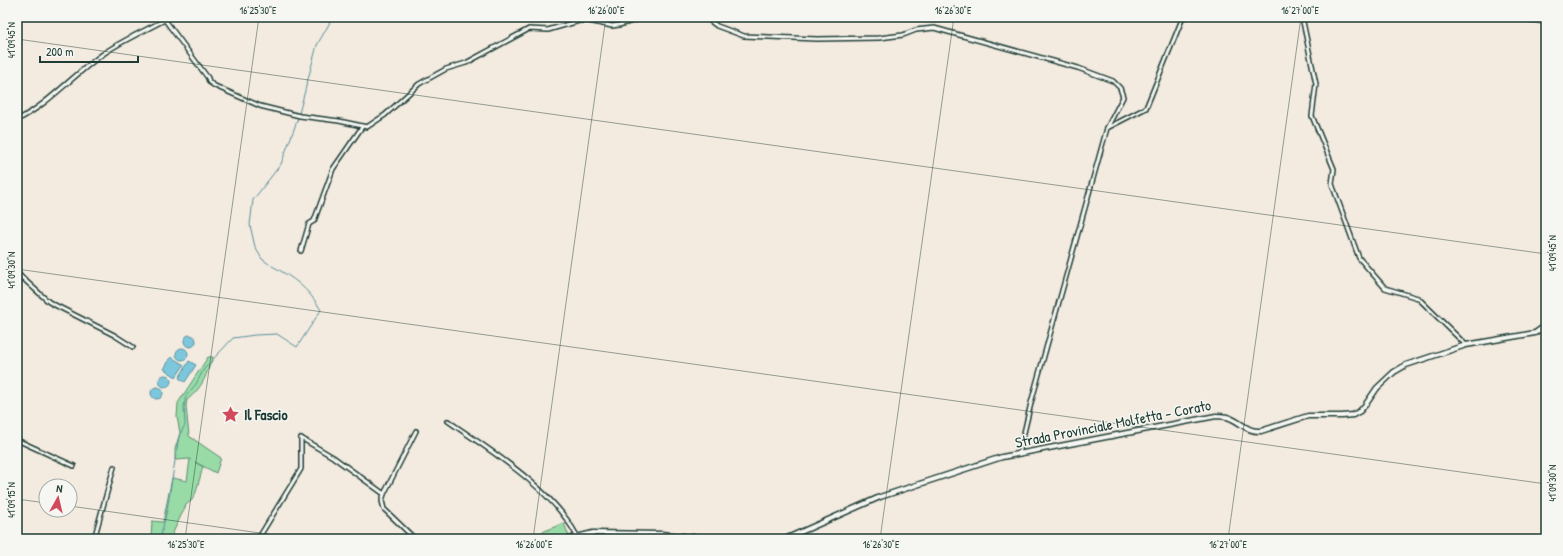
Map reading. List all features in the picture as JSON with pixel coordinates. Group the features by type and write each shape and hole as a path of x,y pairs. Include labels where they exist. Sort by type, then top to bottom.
{"street":[{"path":"17,120 31,113 102,55 127,39 170,17"},
{"path":"165,20 208,78 209,82 260,106 298,115 339,121 367,128 385,115 419,84 446,69 466,63 529,29 548,30 584,21 612,26 646,17"},
{"path":"705,17 717,26 744,36 817,39 861,38 903,35 916,30 934,28 1078,68 1112,81 1120,88 1123,97 1107,128 1031,403 1019,454"},
{"path":"1107,128 1146,108 1183,17"},
{"path":"1302,17 1316,84 1312,116 1334,169 1332,184 1359,258 1385,288 1418,298 1466,345"},
{"path":"300,251 309,224 314,221 334,169 362,127"},
{"path":"17,273 50,302 114,335 133,347"},
{"name":"Strada Provinciale Molfetta - Corato","path":"785,539 880,497 1002,457 1216,416 1232,418 1254,432 1308,416 1353,415 1360,411 1366,404 1376,388 1401,368 1466,345 1535,333 1546,325"},
{"path":"448,421 488,449 547,496 571,525 577,536 582,539"},
{"path":"415,539 384,509 382,501 384,494 416,431"},
{"path":"258,539 301,469 301,438 333,457 384,494"},
{"path":"17,440 74,466"},
{"path":"94,539 114,467"},
{"path":"569,539 593,533 661,534 711,539"}],"green space":[{"path":"208,357 213,357 201,386 187,400 186,406 189,436 221,458 216,473 195,462 203,467 196,492 192,500 186,505 170,539 151,539 152,521 163,522 172,478 187,481 190,459 175,460 175,449 180,433 177,417 178,403"},
{"path":"564,523 569,537 564,539 543,539 540,533"}],"water":[{"path":"188,335 192,335 196,341 192,347 188,347 184,343 184,339"},
{"path":"180,348 184,348 188,354 184,360 180,360 176,356 176,352"},
{"path":"171,357 184,365 176,377 164,369"},
{"path":"189,361 196,365 185,382 179,378"},
{"path":"163,375 167,375 171,381 167,387 163,387 159,383 159,379"},
{"path":"155,387 159,387 163,393 159,399 155,399 151,395 151,391"}],"waterway":[{"path":"269,264 262,259 255,247 250,225 253,200 281,164 297,121 317,45 333,17"},
{"path":"160,539 167,510 179,436 185,425 184,406 186,396 196,384 204,369 233,338 277,334 297,347 321,310 300,284 272,266"}],"place":[{"name":"Il Fascio","path":"231,415"}]}
